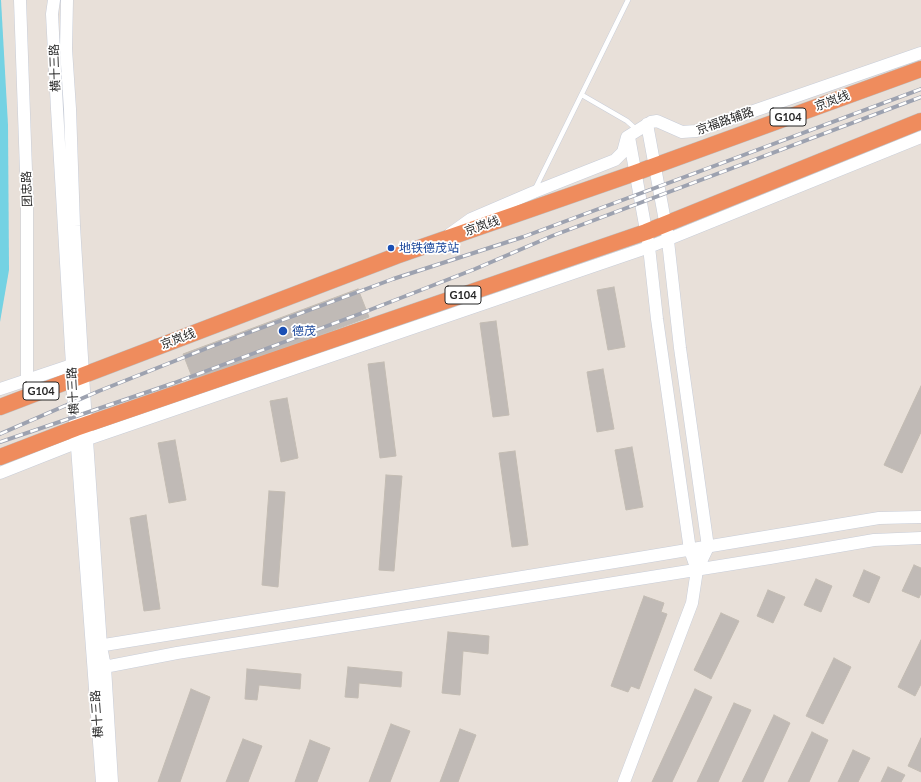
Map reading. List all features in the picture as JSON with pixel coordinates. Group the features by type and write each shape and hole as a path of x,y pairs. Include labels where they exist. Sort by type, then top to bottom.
{"highway":[{"name":"京岚线","path":"0,407 75,374 396,256 921,69"},
{"name":"G104","path":"0,457 82,434 647,239 666,224 921,121"}],"street":[{"name":"团忠路","path":"20,0 28,200 27,379"},
{"name":"横十三路","path":"54,0 52,14 56,109 75,374 82,434 97,647 112,782"},
{"name":"横十三路","path":"67,0 66,49 75,374"},
{"name":"京福路辅路","path":"638,130 651,122 657,121 682,132 696,131 921,52"},
{"path":"624,782 692,603 698,570 708,547 680,348 666,224 655,165 638,130"},
{"path":"638,130 635,172 647,239 690,550 698,570"},
{"path":"439,241 471,219 617,159 625,148 626,139 638,130"},
{"path":"647,239 668,239 921,137"},
{"path":"4,387 27,379 75,374"},
{"path":"0,473 82,434"},
{"path":"97,647 879,518 921,517"},
{"path":"99,668 177,653 698,570 874,540 921,538"},
{"name":"横十三路","path":"99,668 102,782"}],"lane":[{"path":"534,192 628,0"},
{"path":"582,95 627,121 638,130"}],"water":[{"path":"0,0 8,125 9,270 0,322"}],"building":[{"path":"614,287 625,347 608,350 597,290"},
{"name":"德茂","path":"358,289 369,317 194,382 183,354"},
{"path":"496,321 509,415 493,417 480,323"},
{"path":"384,362 396,456 380,458 368,364"},
{"path":"603,369 614,429 597,432 587,372"},
{"path":"921,386 921,432 902,473 884,465"},
{"path":"287,398 298,458 281,462 270,401"},
{"path":"175,440 186,500 169,503 158,443"},
{"path":"632,447 643,507 626,510 615,450"},
{"path":"515,451 528,545 512,547 499,453"},
{"path":"386,475 402,476 394,571 379,570"},
{"path":"269,491 285,492 278,587 262,585"},
{"path":"146,515 160,609 144,611 130,518"},
{"path":"914,565 921,568 921,593 919,598 902,591"},
{"path":"864,570 880,577 869,603 853,596"},
{"path":"816,579 832,586 821,612 804,605"},
{"path":"768,590 785,597 773,623 757,616"},
{"path":"644,596 664,603 661,612 667,614 639,689 631,686 628,692 611,686"},
{"path":"721,613 739,621 711,679 694,670"},
{"path":"448,632 489,636 488,654 463,651 460,695 442,693"},
{"path":"921,640 921,684 915,696 898,687"},
{"path":"834,658 851,667 823,724 806,716"},
{"path":"348,667 402,672 401,687 359,683 358,698 345,697"},
{"path":"247,669 301,674 300,689 259,685 257,700 245,699"},
{"path":"191,689 210,697 180,782 158,782"},
{"path":"695,689 712,697 672,782 652,782"},
{"path":"734,703 751,710 718,782 697,782"},
{"path":"774,715 790,723 763,782 742,782"},
{"path":"391,724 410,731 390,782 369,782"},
{"path":"460,729 476,735 458,782 440,782"},
{"path":"812,732 828,740 809,782 788,782"},
{"path":"921,738 921,772 908,766"},
{"path":"243,739 262,746 248,782 226,782"},
{"path":"310,740 330,748 317,782 295,782"},
{"path":"853,750 870,758 858,782 838,782"},
{"path":"888,767 905,775 901,782 881,782"}],"railway":[{"path":"0,434 99,391 210,347 393,279 523,237 921,89"},
{"path":"0,442 174,383 362,313 475,269 552,236 921,97"}],"place":[{"name":"地铁德茂站","path":"391,248"},
{"name":"德茂","path":"283,331"}]}
